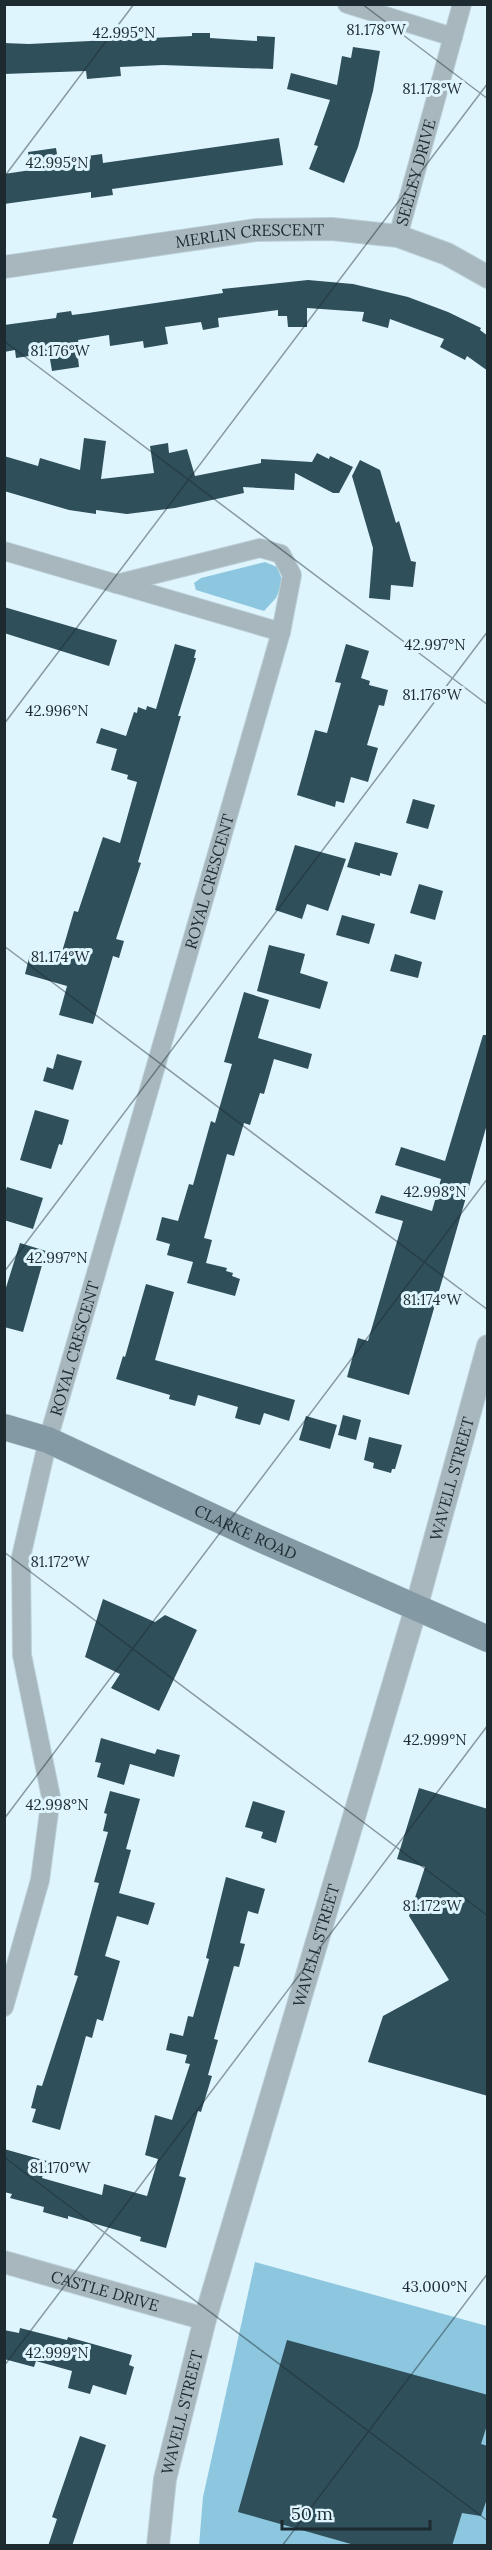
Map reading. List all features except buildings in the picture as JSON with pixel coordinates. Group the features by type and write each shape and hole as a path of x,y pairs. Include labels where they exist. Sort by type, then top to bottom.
{"main road":[{"name":"CLARKE ROAD","path":"4,1427 48,1440 258,1538 488,1639"}],"street":[{"path":"347,4 453,37"},
{"name":"SEELEY DRIVE","path":"398,236 462,4"},
{"name":"MERLIN CRESCENT","path":"4,267 256,230 332,229 398,236 447,254 488,278"},
{"name":"ROYAL CRESCENT","path":"4,2007 40,1880 51,1797 22,1655 21,1557 48,1440 281,632 292,575 281,555 260,548 116,584"},
{"path":"4,551 281,632"},
{"name":"WAVELL STREET","path":"158,2546 165,2479 205,2319 416,1608 488,1347"},
{"name":"CASTLE DRIVE","path":"4,2262 205,2319"}],"shaded area":[{"path":"265,562 277,567 283,582 276,598 264,611 196,590 194,583 201,578"},
{"path":"255,2262 487,2326 487,2545 199,2546 203,2497"}]}
